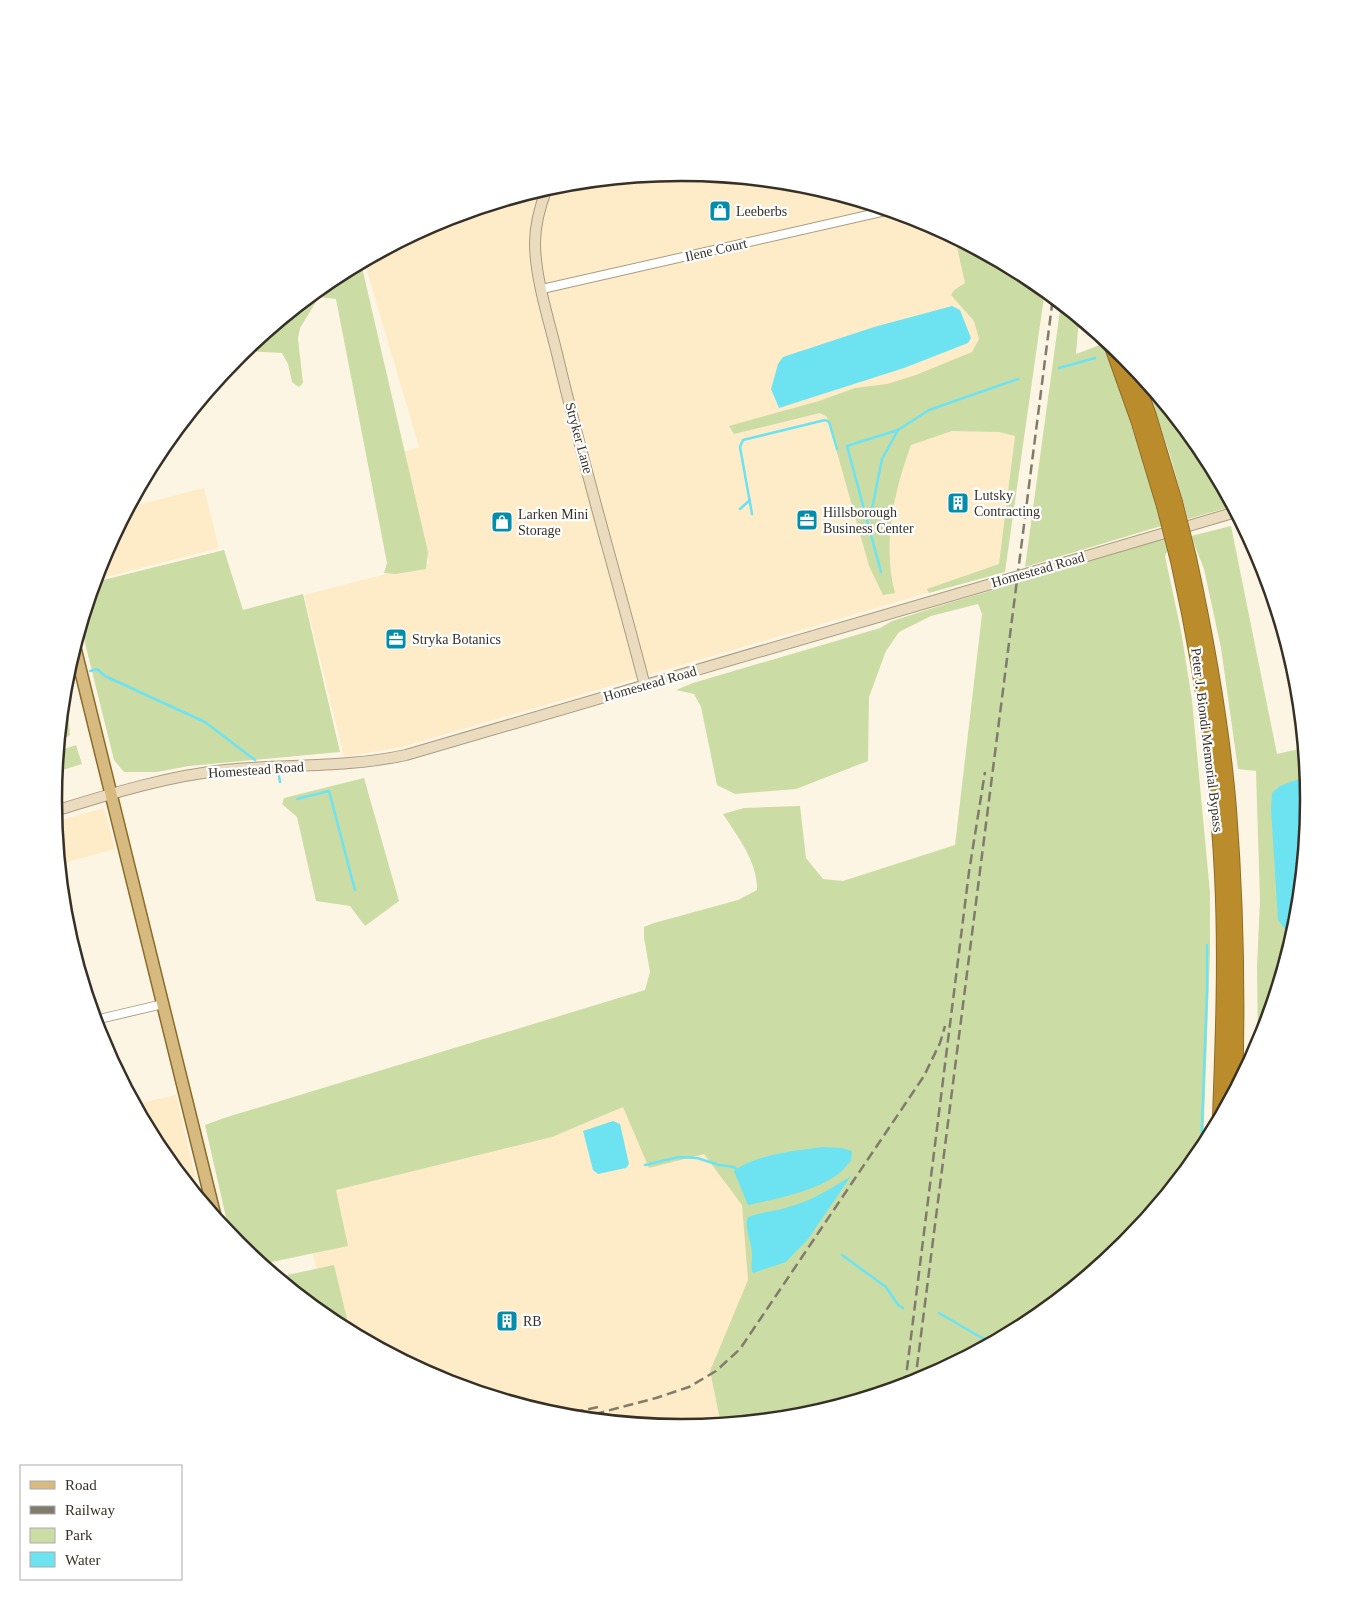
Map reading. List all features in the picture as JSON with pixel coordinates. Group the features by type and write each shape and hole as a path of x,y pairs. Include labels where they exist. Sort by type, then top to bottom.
{"highway":[{"name":"Peter J. Biondi Memorial Bypass","path":"1117,360 1169,504"},
{"name":"Peter J. Biondi Memorial Bypass","path":"1136,381 1149,416 1169,504 1209,656 1229,808 1235,938 1235,1077"},
{"name":"Peter J. Biondi Memorial Bypass","path":"1183,559 1189,612 1206,710 1218,813 1223,938 1220,1106"}],"main road":[{"path":"78,662 212,1203"}],"street":[{"name":"Stryker Lane","path":"544,197 540,210 536,243 542,289 569,403 645,686"},
{"name":"Ilene Court","path":"542,289 877,213"},
{"name":"Homestead Road","path":"62,809 111,794 201,773 339,765 392,758 457,741 1230,514"},
{"path":"103,1018 162,1004"}],"shaded area":[{"path":"641,182 722,182 762,186 842,202 918,228 983,260 1022,410 1002,571 402,747 344,757 304,595 429,563 401,453 419,447 366,268 445,228 521,202 601,186"},
{"path":"204,488 219,548 104,578 137,505"},
{"path":"104,808 115,849 66,862 63,819"},
{"path":"176,1095 196,1180 193,1181 190,1177 141,1103"},
{"path":"632,1102 728,1146 765,1277 727,1417 641,1418 601,1414 521,1398 445,1372 372,1336 326,1306 297,1190"}],"green space":[{"path":"957,246 991,264 1044,299 1005,572 929,593 927,589 999,564 1015,436 999,432 952,431 911,445 895,499 892,518 890,556 891,575 895,593 883,595 869,566 827,417 820,413 734,434 729,426 819,401 855,388 887,384 916,375 972,352 979,339 974,321 951,295 954,290 965,283"},
{"path":"363,270 428,552 426,569 396,574 384,573 387,563 336,299 321,297"},
{"path":"317,300 300,328 298,339 303,383 299,387 292,382 288,364 282,353 255,352"},
{"path":"1060,311 1078,326 1076,354 1101,345 1131,374 1117,381 1152,491 1161,526 1025,567"},
{"path":"1150,395 1173,423 1196,456 1227,508 1188,519 1171,458"},
{"path":"1231,526 1277,754 1298,749 1300,800 1295,881 1289,921 1279,960 1268,999 1258,1025 1257,967 1260,901 1256,771 1238,769 1221,648 1204,569 1191,536"},
{"path":"1165,538 1168,550 1165,556 1181,631 1192,700 1210,893 1210,953 1204,1132 1173,1177 1147,1208 1119,1238 1058,1291 1025,1315 991,1336 918,1372 842,1398 762,1414 720,1418 710,1371 748,1280 742,1205 704,1154 649,1168 623,1107 552,1137 336,1190 348,1246 270,1262 226,1219 205,1125 645,990 650,972 644,927 738,900 757,890 754,869 746,850 723,814 744,808 800,806 806,858 823,879 843,881 955,845 982,614 978,604 931,616 899,632 886,651 869,697 868,761 796,789 735,794 717,785 701,707 694,694 676,690 693,683 880,628 892,621 926,610"},
{"path":"224,550 243,610 303,594 340,752 189,766 157,772 124,772 114,760 84,640 103,580"},
{"path":"68,716 70,735 66,737"},
{"path":"76,745 82,764 64,770 65,749"},
{"path":"364,778 399,901 365,926 350,906 316,901 297,817 282,804 284,798"},
{"path":"334,1265 348,1321 305,1291 286,1275"}],"water":[{"path":"952,306 960,310 971,338 968,343 904,368 779,408 771,389 778,364 783,357 874,327"},
{"path":"1299,779 1299,840 1289,921 1287,928 1285,929 1278,920 1271,809 1272,793 1280,786"},
{"path":"613,1121 620,1124 629,1164 626,1168 598,1174 593,1170 583,1131"},
{"path":"823,1147 852,1151 851,1161 837,1175 817,1186 794,1194 748,1205 734,1171 742,1165 764,1157"},
{"path":"851,1176 808,1239 786,1262 753,1273 747,1218 811,1199"}],"waterway":[{"path":"1059,368 1095,358"},
{"path":"871,514 882,459 898,430 929,410 1018,379"},
{"path":"752,514 740,447 743,440 825,420 829,422 837,449"},
{"path":"881,572 847,446 898,430"},
{"path":"740,509 750,500"},
{"path":"90,671 97,669 105,676 205,722 255,760"},
{"path":"279,776 280,782"},
{"path":"297,799 329,791 355,890"},
{"path":"1202,1135 1207,945"},
{"path":"645,1165 679,1157 697,1158 736,1169"},
{"path":"842,1255 886,1287 898,1305 903,1308"},
{"path":"939,1313 986,1339"}],"railway":[{"path":"916,1373 1052,305"},
{"path":"906,1376 969,872 985,772"},
{"path":"598,1413 689,1387 716,1371 740,1349 924,1076 940,1043 945,1026"},
{"path":"582,1411 602,1406"}],"place":[{"name":"Leeberbs","path":"720,211"},
{"name":"Lutsky Contracting","path":"958,503"},
{"name":"Hillsborough Business Center","path":"807,520"},
{"name":"Larken Mini Storage","path":"502,522"},
{"name":"Stryka Botanics","path":"396,639"},
{"name":"RB","path":"507,1321"}]}
